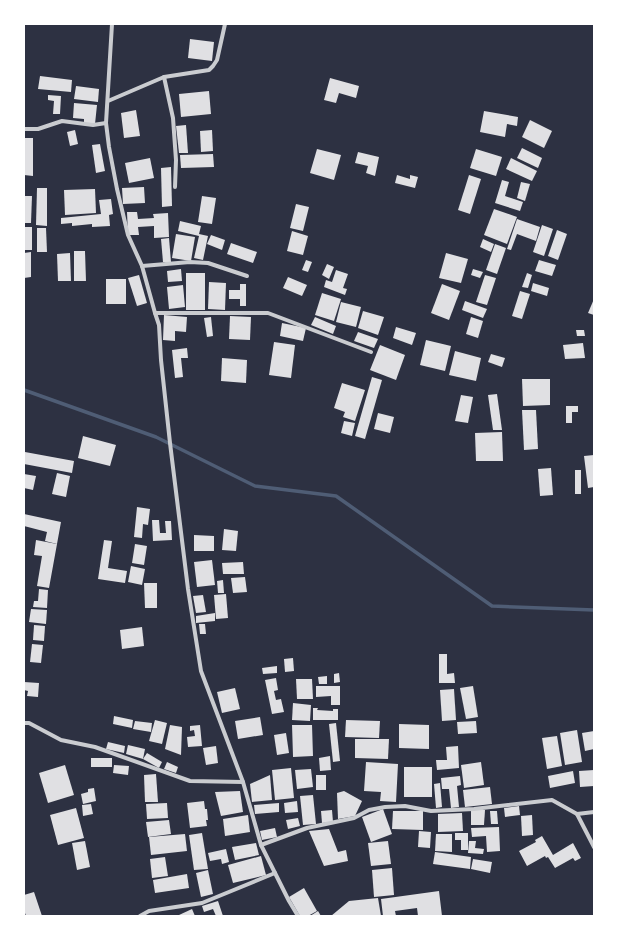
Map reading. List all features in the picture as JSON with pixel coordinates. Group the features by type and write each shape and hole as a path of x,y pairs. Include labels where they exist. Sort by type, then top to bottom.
{"street":[{"path":"112,24 106,123 109,147 128,235 142,266 154,313 159,325 161,360 170,444 188,589 201,671 243,782 261,845 274,873 298,916"},
{"path":"108,101 164,77 209,70 217,60 225,24"},
{"path":"164,77 173,118 176,160 175,187"},
{"path":"24,129 38,129 62,121 93,125 106,123"},
{"path":"142,266 190,262 208,263 247,276"},
{"path":"154,313 268,313 371,352"},
{"path":"24,723 29,723 61,740 94,747 190,781 243,782"},
{"path":"261,845 307,828 354,818 369,810 385,807 405,806 431,811 552,800 577,814 594,846"},
{"path":"577,814 594,812"},
{"path":"140,916 149,911 202,903 274,873"}],"building":[{"path":"190,39 214,42 212,61 188,58"},
{"path":"40,76 72,80 71,92 38,89"},
{"path":"330,78 359,86 356,98 339,93 336,103 324,100"},
{"path":"76,86 99,89 98,102 74,99"},
{"path":"209,91 211,114 181,117 179,94"},
{"path":"48,95 61,96 60,114 53,114 54,101 48,100"},
{"path":"74,103 97,105 95,124 84,123 84,119 73,118"},
{"path":"136,110 140,136 124,138 121,113"},
{"path":"484,111 518,117 517,126 507,124 505,137 480,132"},
{"path":"530,120 552,131 544,148 522,137"},
{"path":"186,125 188,153 179,153 176,126"},
{"path":"75,130 78,144 70,146 67,132"},
{"path":"212,130 213,151 201,152 200,131"},
{"path":"24,138 33,138 33,176 24,175"},
{"path":"100,144 105,171 96,173 92,145"},
{"path":"522,148 542,158 538,168 517,158"},
{"path":"317,149 341,155 334,180 310,173"},
{"path":"476,149 502,157 496,176 470,168"},
{"path":"358,152 379,157 375,176 366,173 368,166 355,163"},
{"path":"213,154 214,167 181,168 180,155"},
{"path":"150,158 154,178 129,183 125,163"},
{"path":"511,158 537,171 532,181 506,169"},
{"path":"171,167 172,206 162,207 161,168"},
{"path":"397,175 410,179 410,175 418,177 415,188 395,183"},
{"path":"469,175 481,179 470,214 458,210"},
{"path":"502,180 509,182 505,196 523,202 520,211 495,203"},
{"path":"521,182 530,184 525,201 517,198"},
{"path":"144,187 145,203 123,204 122,188"},
{"path":"37,188 47,188 47,226 36,225"},
{"path":"95,189 96,213 65,215 64,190"},
{"path":"24,196 32,196 31,223 24,223"},
{"path":"202,196 216,198 212,224 198,222"},
{"path":"111,199 113,214 109,215 110,226 92,227 92,224 72,226 72,223 61,224 61,218 101,214 99,200"},
{"path":"296,204 309,207 303,231 290,228"},
{"path":"494,209 517,217 507,244 484,235"},
{"path":"127,212 137,212 138,219 154,218 153,214 168,213 169,237 154,238 154,226 138,227 139,235 128,235"},
{"path":"517,219 540,227 536,241 517,234 511,250 507,249"},
{"path":"180,221 201,226 199,234 208,236 203,260 194,258 199,236 178,231"},
{"path":"542,225 553,229 544,256 533,252"},
{"path":"24,227 32,227 32,250 24,250"},
{"path":"37,228 46,228 47,252 37,252"},
{"path":"557,230 567,234 558,260 548,256"},
{"path":"292,231 308,236 303,255 287,251"},
{"path":"176,234 195,237 191,261 172,258"},
{"path":"211,235 225,240 222,250 207,244"},
{"path":"169,238 171,262 163,262 161,239"},
{"path":"483,239 494,244 491,252 480,247"},
{"path":"231,243 257,252 253,263 227,254"},
{"path":"495,244 506,248 497,274 486,270"},
{"path":"74,251 85,251 86,281 74,281"},
{"path":"31,252 31,277 24,278 24,253"},
{"path":"70,253 71,281 58,281 57,254"},
{"path":"446,253 468,259 461,283 439,278"},
{"path":"306,260 312,262 308,272 302,270"},
{"path":"539,260 556,265 552,276 535,271"},
{"path":"327,264 334,267 329,279 322,275"},
{"path":"181,269 182,281 168,282 167,271"},
{"path":"473,269 483,272 480,278 471,275"},
{"path":"336,270 348,274 343,288 347,289 345,295 324,287 326,280 332,282"},
{"path":"186,273 205,273 205,310 186,310"},
{"path":"527,273 532,275 528,288 522,287"},
{"path":"139,275 147,303 137,306 128,278"},
{"path":"485,275 496,278 487,305 476,302"},
{"path":"288,277 307,285 302,296 283,288"},
{"path":"106,279 126,279 126,304 106,304"},
{"path":"209,282 226,283 225,310 208,309"},
{"path":"533,283 549,288 547,296 531,291"},
{"path":"240,284 246,284 246,306 240,306 240,299 229,299 229,290 240,290"},
{"path":"442,284 460,291 449,320 431,313"},
{"path":"183,285 185,307 169,309 167,287"},
{"path":"520,291 530,294 522,319 512,316"},
{"path":"322,293 341,299 334,321 315,315"},
{"path":"594,299 594,315 588,313"},
{"path":"465,301 487,309 483,318 462,310"},
{"path":"341,302 361,307 356,327 336,322"},
{"path":"363,311 384,317 378,335 358,328"},
{"path":"164,315 187,317 186,332 175,331 175,341 163,340"},
{"path":"230,316 251,317 250,340 229,339"},
{"path":"211,317 213,336 207,337 204,318"},
{"path":"315,317 336,326 333,334 311,325"},
{"path":"471,317 483,321 478,338 466,334"},
{"path":"282,323 306,328 303,341 280,336"},
{"path":"396,327 416,333 412,345 393,338"},
{"path":"576,330 584,330 585,336 577,336"},
{"path":"358,332 378,339 374,348 354,341"},
{"path":"426,340 451,346 445,371 420,365"},
{"path":"274,342 295,345 291,378 269,375"},
{"path":"583,343 585,358 565,359 563,345"},
{"path":"380,345 405,355 396,380 370,370"},
{"path":"187,348 188,358 181,358 183,377 175,378 172,350"},
{"path":"455,351 481,358 476,381 449,375"},
{"path":"491,354 505,358 502,367 488,362"},
{"path":"222,358 247,360 246,383 221,381"},
{"path":"372,377 382,380 365,439 355,436"},
{"path":"522,379 550,379 550,405 523,406"},
{"path":"342,383 365,390 355,421 343,417 345,412 334,408"},
{"path":"497,394 502,430 493,430 488,395"},
{"path":"461,395 473,397 468,423 455,421"},
{"path":"566,406 578,406 578,412 572,412 572,423 566,423"},
{"path":"522,410 536,410 538,449 524,450"},
{"path":"378,413 394,417 390,433 374,429"},
{"path":"344,421 355,423 352,436 341,433"},
{"path":"502,432 503,461 476,461 475,433"},
{"path":"83,436 116,445 110,466 78,458"},
{"path":"25,452 74,461 72,473 24,464"},
{"path":"594,455 594,487 588,488 584,456"},
{"path":"551,468 553,495 540,496 538,469"},
{"path":"575,470 581,470 581,494 575,494"},
{"path":"57,473 70,476 66,497 52,494"},
{"path":"24,474 36,476 33,490 24,488"},
{"path":"137,507 150,509 148,525 143,524 142,538 134,537"},
{"path":"24,514 61,522 57,544 45,541 47,532 24,526"},
{"path":"152,520 159,520 160,533 166,533 165,521 171,521 172,540 153,541"},
{"path":"224,529 238,531 236,551 222,550"},
{"path":"194,535 214,536 214,551 194,551"},
{"path":"36,540 57,544 49,588 37,586 42,556 34,555"},
{"path":"104,540 112,541 108,568 127,571 125,583 98,579"},
{"path":"135,544 147,546 144,565 132,563"},
{"path":"212,560 215,585 197,587 194,562"},
{"path":"243,562 244,574 223,574 222,563"},
{"path":"131,566 145,569 142,585 128,582"},
{"path":"245,577 247,592 233,593 231,578"},
{"path":"223,580 224,593 218,593 217,581"},
{"path":"144,583 157,583 157,608 145,608"},
{"path":"39,589 48,590 47,608 33,607 34,601 38,601"},
{"path":"226,594 228,618 216,619 214,595"},
{"path":"203,595 206,612 196,613 193,596"},
{"path":"31,609 47,610 46,624 29,622"},
{"path":"215,613 215,621 196,623 196,616"},
{"path":"199,624 205,624 206,634 200,634"},
{"path":"34,625 45,626 44,641 33,640"},
{"path":"142,627 144,646 122,649 120,630"},
{"path":"32,644 43,645 41,663 30,662"},
{"path":"439,654 447,654 447,674 454,673 455,683 439,683"},
{"path":"293,658 294,671 285,672 284,659"},
{"path":"277,666 277,673 263,674 262,668"},
{"path":"339,673 340,682 334,683 334,674"},
{"path":"327,676 327,684 319,684 318,677"},
{"path":"276,678 278,690 274,691 276,700 281,699 284,712 272,714 265,680"},
{"path":"296,679 312,679 313,699 297,699"},
{"path":"24,682 39,683 38,697 27,696 28,691 24,690"},
{"path":"316,686 340,686 340,705 331,705 331,696 316,697"},
{"path":"473,686 478,717 466,719 460,688"},
{"path":"235,688 240,709 222,713 217,692"},
{"path":"454,689 456,720 442,721 440,690"},
{"path":"293,703 311,705 310,721 292,720"},
{"path":"313,708 318,708 317,710 333,711 333,709 338,709 338,720 313,720"},
{"path":"114,716 133,720 132,728 113,724"},
{"path":"260,717 263,735 238,739 235,721"},
{"path":"155,720 167,723 162,744 149,741"},
{"path":"346,720 380,721 379,738 345,737"},
{"path":"135,721 152,723 151,732 133,729"},
{"path":"476,721 477,733 458,734 457,722"},
{"path":"336,723 340,761 333,762 329,724"},
{"path":"399,724 429,725 429,749 399,748"},
{"path":"170,725 182,727 181,755 165,749"},
{"path":"200,725 202,746 188,747 187,737 195,736 194,730 190,731 190,726"},
{"path":"292,725 312,725 313,756 293,757"},
{"path":"577,730 582,762 565,765 560,733"},
{"path":"594,731 594,749 585,751 582,733"},
{"path":"286,733 289,753 277,755 274,735"},
{"path":"557,736 562,766 547,769 542,738"},
{"path":"355,739 389,739 388,759 355,758"},
{"path":"108,742 125,746 124,753 106,749"},
{"path":"128,745 145,749 143,759 126,754"},
{"path":"216,746 218,763 206,765 203,748"},
{"path":"458,746 459,768 437,770 436,760 447,760 446,747"},
{"path":"147,753 162,762 159,768 143,759"},
{"path":"330,756 331,770 320,771 319,758"},
{"path":"91,758 112,758 112,767 91,767"},
{"path":"167,762 178,767 176,773 164,769"},
{"path":"366,762 398,764 396,802 380,801 381,792 364,791"},
{"path":"481,762 484,785 464,788 461,765"},
{"path":"65,765 74,795 48,803 39,773"},
{"path":"114,765 129,766 128,775 113,773"},
{"path":"404,767 432,767 432,797 404,797"},
{"path":"291,768 294,798 275,800 272,770"},
{"path":"311,769 313,787 297,789 295,770"},
{"path":"594,770 594,786 580,787 579,771"},
{"path":"573,771 575,783 550,788 548,776"},
{"path":"156,774 158,802 145,802 144,775"},
{"path":"270,775 272,800 252,802 250,784"},
{"path":"316,775 326,775 326,790 316,790"},
{"path":"460,776 461,785 457,786 459,807 451,808 449,789 442,789 441,778"},
{"path":"440,783 442,807 436,808 434,784"},
{"path":"490,787 492,804 465,807 463,790"},
{"path":"94,788 96,801 83,804 81,794 88,792 88,789"},
{"path":"240,791 243,812 221,816 215,792"},
{"path":"344,791 362,801 355,816 338,819 337,793"},
{"path":"313,795 316,824 303,825 300,796"},
{"path":"204,801 205,809 207,809 207,826 190,828 187,803"},
{"path":"297,801 298,812 285,813 284,803"},
{"path":"167,803 168,818 147,819 146,804"},
{"path":"279,803 279,812 255,814 254,805"},
{"path":"91,804 93,814 83,816 82,805"},
{"path":"519,806 520,815 505,817 504,808"},
{"path":"76,808 84,838 58,845 50,815"},
{"path":"383,809 392,834 371,842 362,817"},
{"path":"332,810 333,822 322,823 321,811"},
{"path":"471,810 485,810 484,825 471,825"},
{"path":"393,811 423,811 423,830 392,829"},
{"path":"490,811 497,811 498,824 491,824"},
{"path":"462,813 463,831 438,832 438,814"},
{"path":"248,815 250,832 225,836 223,819"},
{"path":"532,815 533,835 522,836 521,816"},
{"path":"298,818 300,826 288,829 286,820"},
{"path":"169,820 171,834 148,837 146,822"},
{"path":"499,827 500,851 487,852 486,836 472,837 471,828"},
{"path":"275,828 277,837 262,840 260,831"},
{"path":"329,829 338,852 346,850 348,861 324,866 309,831"},
{"path":"419,831 431,832 430,848 418,847"},
{"path":"202,833 208,869 194,870 189,835"},
{"path":"455,833 468,833 468,850 461,850 461,840 455,840"},
{"path":"185,834 187,851 151,855 149,837"},
{"path":"436,834 452,834 452,852 435,851"},
{"path":"542,836 553,855 573,843 581,858 575,861 573,858 555,868 548,857 546,858 545,856 527,866 519,851 536,842 535,840"},
{"path":"85,841 90,867 77,870 72,843"},
{"path":"388,841 391,864 371,866 368,843"},
{"path":"469,841 476,841 475,848 484,849 483,854 468,853"},
{"path":"256,843 259,855 235,860 232,847"},
{"path":"226,849 229,862 222,864 221,859 210,861 208,853"},
{"path":"435,852 471,857 470,869 433,864"},
{"path":"261,856 266,875 233,883 228,865"},
{"path":"165,857 168,876 152,878 150,859"},
{"path":"473,859 492,862 490,873 471,869"},
{"path":"392,868 394,895 374,897 372,870"},
{"path":"208,870 213,894 201,897 196,873"},
{"path":"187,874 189,888 155,893 153,880"},
{"path":"304,888 317,911 308,916 300,916 289,897"},
{"path":"439,891 442,916 418,916 417,908 395,911 396,916 383,916 381,899"},
{"path":"34,892 42,916 26,916 24,910 24,895"},
{"path":"378,898 381,916 331,916 349,901"},
{"path":"218,901 223,916 216,916 213,909 204,912 202,906"},
{"path":"192,909 195,916 179,916 179,915"},
{"path":"318,911 321,916 310,916"}],"waterway":[{"path":"24,390 156,437 255,486 336,496 492,606 594,610"}]}
